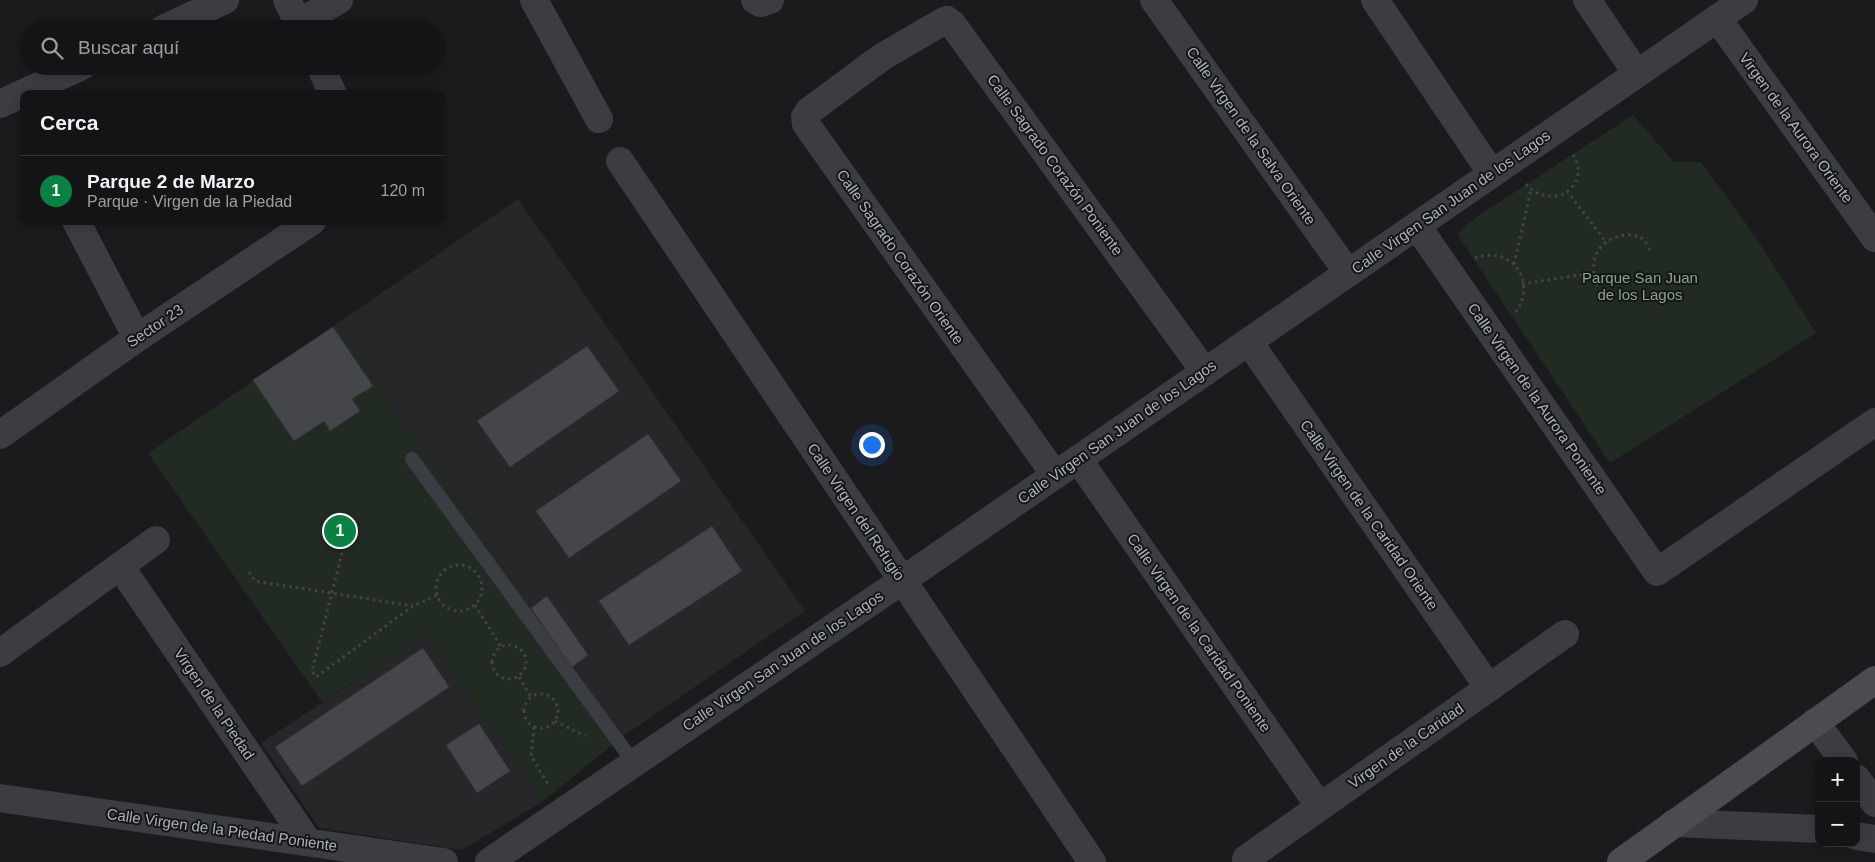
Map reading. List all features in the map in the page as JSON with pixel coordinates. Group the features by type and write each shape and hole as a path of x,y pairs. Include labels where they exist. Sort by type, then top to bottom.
{"street":[{"path":"182,20 225,0"},
{"path":"296,17 338,0"},
{"path":"534,0 599,119"},
{"path":"756,0 760,3 770,0"},
{"name":"Calle Virgen de la Salva Oriente","path":"1154,0 1348,273"},
{"path":"1375,0 1500,168"},
{"path":"1587,0 1637,74"},
{"name":"Calle Virgen San Juan de los Lagos","path":"489,862 1249,342 1744,0"},
{"name":"Virgen de la Aurora Oriente","path":"1717,18 1875,238"},
{"name":"Calle Sagrado Corazón Poniente","path":"882,57 948,20 1205,372"},
{"name":"Calle Sagrado Corazón Oriente","path":"882,57 809,111 805,117 806,124 1055,475"},
{"path":"30,90 63,75"},
{"path":"324,75 331,90"},
{"path":"0,104 20,95"},
{"name":"Calle Virgen del Refugio","path":"620,161 1092,862"},
{"path":"78,225 137,338"},
{"name":"Sector 23","path":"0,435 301,225"},
{"name":"Calle Virgen de la Aurora Poniente","path":"1417,226 1657,572 1875,422"},
{"name":"Calle Virgen de la Caridad Oriente","path":"1249,342 1488,688"},
{"name":"Calle Virgen de la Caridad Poniente","path":"1078,459 1320,807"},
{"path":"0,652 156,540"},
{"name":"Virgen de la Piedad","path":"120,566 308,842"},
{"name":"Virgen de la Caridad","path":"1246,859 1566,634"},
{"path":"1621,862 1875,680"},
{"path":"1816,722 1841,757"},
{"path":"1860,783 1875,804"},
{"name":"Calle Virgen de la Piedad Poniente","path":"0,798 444,862"},
{"path":"1674,824 1815,829"},
{"path":"1860,837 1875,839"}],"lane":[{"path":"412,459 634,763"}],"path":[{"path":"1500,168 1542,196 1558,196 1573,188 1578,176 1578,162 1557,129"},
{"path":"1514,264 1531,190"},
{"path":"1567,191 1606,242"},
{"path":"1596,286 1594,273 1595,258 1599,248 1610,238 1622,236 1636,237 1644,240 1650,250"},
{"path":"1446,269 1484,256 1501,256 1514,264 1522,277 1523,294 1519,308 1493,336"},
{"path":"1522,284 1594,273"},
{"path":"338,512 348,525 312,671 316,677 413,606 437,595"},
{"path":"461,564 475,571 483,584 480,599 475,605 461,611 453,610 441,602 437,595 437,580 441,573 446,568 461,564"},
{"path":"249,572 255,581 413,606"},
{"path":"475,605 501,647"},
{"path":"512,645 517,647 525,656 525,667 519,677 508,680 498,676 494,671 492,660 496,650 512,645"},
{"path":"519,677 531,697"},
{"path":"539,694 550,696 557,705 557,716 551,725 546,728 534,727 529,724 524,714 525,702 531,697 539,694"},
{"path":"534,727 531,756 565,810"}],"shaded area":[{"path":"518,199 805,611 622,737 335,325"},
{"path":"426,634 542,802 462,850 319,828 261,743"}],"green space":[{"name":"Parque San Juan de los Lagos","path":"1633,115 1674,162 1701,162 1757,239 1816,333 1610,463 1457,234 1475,218"},
{"path":"335,325 622,737 542,802 426,634 322,702 148,453"}],"building":[{"path":"333,327 373,386 352,399 360,411 330,431 324,421 294,441 253,380"},
{"path":"587,346 619,391 510,467 477,421"},
{"path":"648,434 681,481 569,558 536,511"},
{"path":"712,526 742,571 629,645 599,601"},
{"path":"547,596 588,655 572,667 531,608"},
{"path":"423,648 449,687 302,786 275,747"},
{"path":"479,724 510,771 477,793 446,745"}],"place":[{"name":"Parque 2 de Marzo","path":"340,531"}]}
